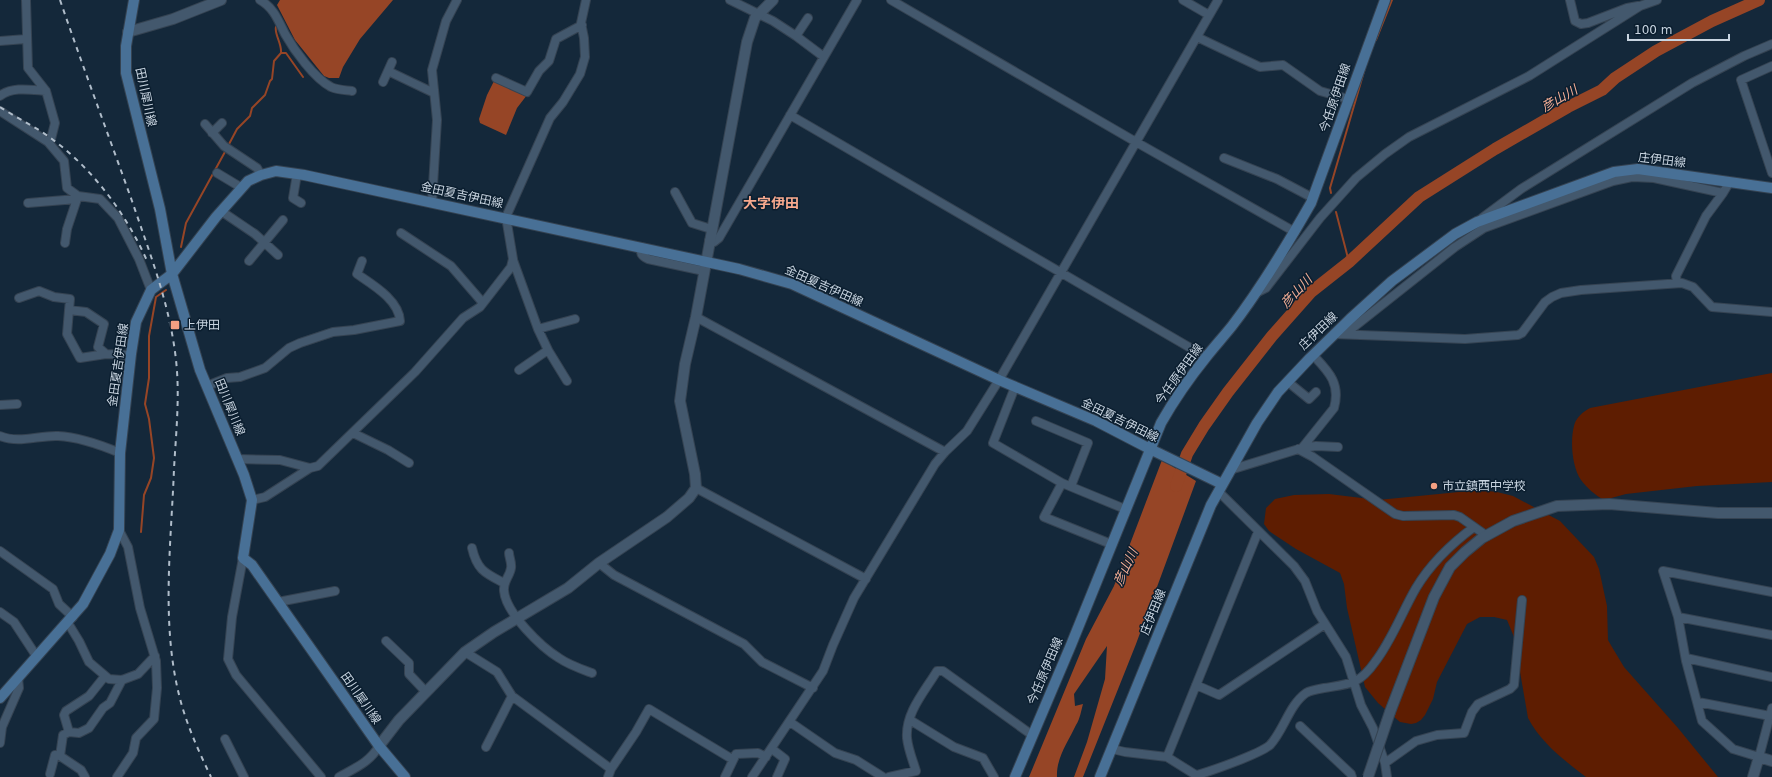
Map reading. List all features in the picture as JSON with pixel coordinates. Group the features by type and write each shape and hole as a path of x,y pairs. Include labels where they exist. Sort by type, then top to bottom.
{"main road":[{"name":"田川犀川線","path":"134,0 126,46 126,74 160,209 172,274 200,370 237,459 252,500 243,558 252,565 379,746 405,777"},
{"name":"今任原伊田線","path":"1015,777 1071,645 1150,449 1170,407 1256,292 1295,232 1313,198 1385,0"},
{"name":"庄伊田線","path":"1100,777 1219,486 1230,470 1256,423 1278,392 1313,355 1392,281 1455,234 1477,222 1614,172 1638,169 1772,188"},
{"name":"金田夏吉伊田線","path":"0,698 83,604 110,554 119,530 120,453 130,355 136,322 151,290 172,274 221,211 248,181 261,175 276,171 432,202 641,247 704,266 739,269 792,284 999,380 1096,421 1219,486"}],"street":[{"path":"26,0 28,68 46,91 54,123 51,139 48,142"},
{"path":"128,32 173,19 221,0"},
{"path":"260,0 270,6 288,39 302,59 323,81 331,87 339,90 352,91"},
{"path":"432,202 437,120 432,70 446,20 457,0"},
{"path":"567,380 548,350 538,328 513,259 506,218 550,118 563,102 580,74 585,57 582,24 586,0"},
{"path":"730,0 760,13 796,36 824,57"},
{"path":"339,777 365,763 374,756 379,746 399,720 465,652 517,618 568,588 599,563 667,517 689,498 696,488 695,474 680,401 685,364 696,317 704,266 747,42 755,18 772,0"},
{"path":"709,241 714,242 719,238 857,0"},
{"path":"891,0 1295,232"},
{"path":"1183,0 1209,15"},
{"path":"752,777 823,671 832,645 854,598 935,464 967,431 999,380 1218,0"},
{"path":"1570,0 1575,20 1581,24 1588,23 1626,8 1640,6 1657,0"},
{"path":"1256,292 1266,288 1320,218 1356,178 1385,154 1409,137 1529,76 1640,6"},
{"path":"796,36 808,18"},
{"path":"496,78 527,92 539,72 549,61 556,39 582,24"},
{"path":"1197,37 1260,67 1283,65 1320,92 1348,99"},
{"path":"0,41 26,39"},
{"path":"1477,222 1521,188 1692,83 1744,56 1772,44"},
{"path":"383,82 392,62"},
{"path":"1772,66 1741,80 1772,173"},
{"path":"388,71 434,93"},
{"path":"0,96 5,92 16,90 46,91"},
{"path":"0,111 48,142 64,161 67,188 78,197"},
{"path":"790,115 1206,357"},
{"path":"212,132 222,123"},
{"path":"205,124 227,148 257,168 261,175"},
{"path":"1224,158 1277,179 1313,198"},
{"path":"217,173 242,188"},
{"path":"297,174 293,198 301,204"},
{"path":"1345,334 1455,246 1484,228 1613,180 1632,177 1654,178 1723,193"},
{"path":"1677,283 1676,276 1706,216 1729,183"},
{"path":"675,192 692,223 711,229"},
{"path":"66,243 67,229 78,197"},
{"path":"28,203 78,197 100,199 118,218 139,259 151,290"},
{"path":"221,211 255,234 278,255"},
{"path":"249,261 283,220"},
{"path":"401,232 451,266 483,303"},
{"path":"252,500 265,497 310,468 318,466 415,372 463,318 480,307 511,267 513,259"},
{"path":"207,386 227,378 240,377 265,368 295,346 333,332 354,330 400,321 399,313 382,291 358,274 362,261"},
{"path":"1334,334 1465,339 1518,336 1522,333 1545,302 1561,293 1581,290 1677,283 1693,287 1712,307 1772,312"},
{"path":"19,298 39,291 54,297 70,299 67,334 80,358 106,354 130,355"},
{"path":"69,310 86,312 104,324 98,347 106,354"},
{"path":"696,317 945,452"},
{"path":"538,328 575,318"},
{"path":"519,370 548,350"},
{"path":"1300,449 1334,408 1336,400 1334,383 1331,374 1313,355"},
{"path":"1288,382 1309,399 1316,392"},
{"path":"1015,387 993,443 1062,482 1125,509"},
{"path":"0,405 17,404"},
{"path":"1036,421 1088,443 1071,486"},
{"path":"353,433 388,450 409,463"},
{"path":"0,436 7,438 27,439 45,436 60,436 95,443 120,453"},
{"path":"1230,470 1300,449 1316,446 1338,447"},
{"path":"1300,449 1395,514 1403,516 1454,515 1460,517 1487,536"},
{"path":"237,459 280,460 310,468"},
{"path":"1062,482 1044,517 1111,544"},
{"path":"1219,486 1258,532 1294,566 1305,581 1317,611 1346,657 1360,705 1373,728 1385,763 1387,777"},
{"path":"696,488 866,579"},
{"path":"1368,777 1390,712 1434,596 1450,567 1465,552 1487,536 1513,521 1557,506 1609,504 1718,513 1772,513"},
{"path":"1112,749 1167,757 1198,776 1260,751 1269,745 1300,699 1307,692 1354,683 1365,675 1379,657 1416,588 1428,569 1445,551 1474,527"},
{"path":"117,777 133,753 136,738 154,719 157,688 155,656 140,608 128,547 119,530"},
{"path":"1167,757 1258,532"},
{"path":"472,548 475,562 487,574 504,583"},
{"path":"0,551 53,589 59,604 70,620 89,662 109,679 122,680 138,674 155,656"},
{"path":"509,552 511,568 504,583 506,599 517,618 527,631 550,652 560,659 592,674"},
{"path":"243,558 232,617 228,659 230,665 236,675 321,777"},
{"path":"599,563 614,575 744,644 762,662 813,688"},
{"path":"1772,592 1663,571 1678,617 1686,658 1702,721 1733,749 1772,761"},
{"path":"278,602 335,591"},
{"path":"1385,763 1416,741 1437,734 1464,732 1472,712 1478,704 1510,689 1514,685 1522,600"},
{"path":"0,612 14,622 37,657"},
{"path":"1678,617 1772,635"},
{"path":"1196,685 1219,695 1325,624"},
{"path":"386,641 409,663 408,674 426,692"},
{"path":"465,652 497,672 512,696 611,768"},
{"path":"1686,658 1772,677"},
{"path":"889,777 916,771 907,738 910,720 924,690 937,671 943,671 1032,735"},
{"path":"69,732 64,715 66,711 89,696 105,676"},
{"path":"0,744 2,727 19,688 18,678"},
{"path":"60,756 63,736 69,732 79,733 89,728 103,708 110,703 122,680"},
{"path":"486,747 512,696"},
{"path":"1698,702 1770,716"},
{"path":"608,777 611,768 636,732 649,708 732,760"},
{"path":"1753,777 1772,708"},
{"path":"910,720 954,747 982,758 994,777"},
{"path":"790,722 835,753 856,760 883,777"},
{"path":"1300,726 1351,774 1352,777"},
{"path":"225,739 244,777"},
{"path":"772,749 783,756 784,759 777,777"},
{"path":"725,777 736,754 741,752 758,753 766,757"},
{"path":"50,774 55,755 60,756 81,770 85,777"}],"shaded area":[{"path":"1772,373 1772,482 1697,486 1626,494 1604,500 1589,489 1578,475 1572,446 1573,432 1578,417 1590,408"},
{"path":"1479,490 1513,496 1560,521 1594,557 1599,569 1607,606 1608,640 1624,667 1678,728 1718,777 1586,777 1562,758 1533,727 1528,718 1514,637 1507,620 1494,617 1480,617 1467,624 1437,682 1433,699 1425,715 1416,723 1411,724 1400,722 1378,703 1365,687 1347,608 1344,584 1340,573 1296,549 1269,531 1264,524 1266,508 1275,499 1294,495 1329,494 1378,500"}],"water":[{"path":"280,0 393,0 360,39 343,67 339,78 329,78 324,76 295,40 277,5"},
{"path":"494,81 527,95 517,108 506,135 480,123 479,119 487,95"},
{"path":"1162,460 1196,481 1136,644 1083,777 1074,777 1087,742 1105,679 1107,646 1074,694 1075,706 1083,704 1078,720 1060,757 1057,777 1029,777 1086,639 1114,586"}],"waterway":[{"path":"1376,40 1392,0"},
{"name":"彦山川","path":"1176,486 1187,454 1204,426 1228,392 1272,336 1311,292 1349,262 1419,197 1495,149 1568,107 1602,90 1615,78 1656,51 1712,21 1759,0"},
{"path":"228,146 237,129 250,116 252,108 265,95 272,79 274,61 281,53 276,30 276,27 278,26"},
{"path":"282,53 286,53 303,77"},
{"path":"1331,193 1330,188 1365,68"},
{"path":"181,247 186,223 226,150"},
{"path":"1336,212 1349,262"},
{"path":"141,532 144,495 151,478 154,458 149,419 145,404 149,378 149,336 156,297 166,290"}],"railway":[{"path":"60,0 132,201 152,260 169,319 176,360 178,401 169,558 169,618 171,648 175,677 182,706 191,733 211,777"},
{"path":"0,107 52,139 82,165 108,195 119,211 140,245 148,263"}],"place":[{"name":"上伊田","path":"175,325"},
{"name":"市立鎮西中学校","path":"1434,486"}],"district":[{"name":"大字伊田","path":"771,203"}]}
